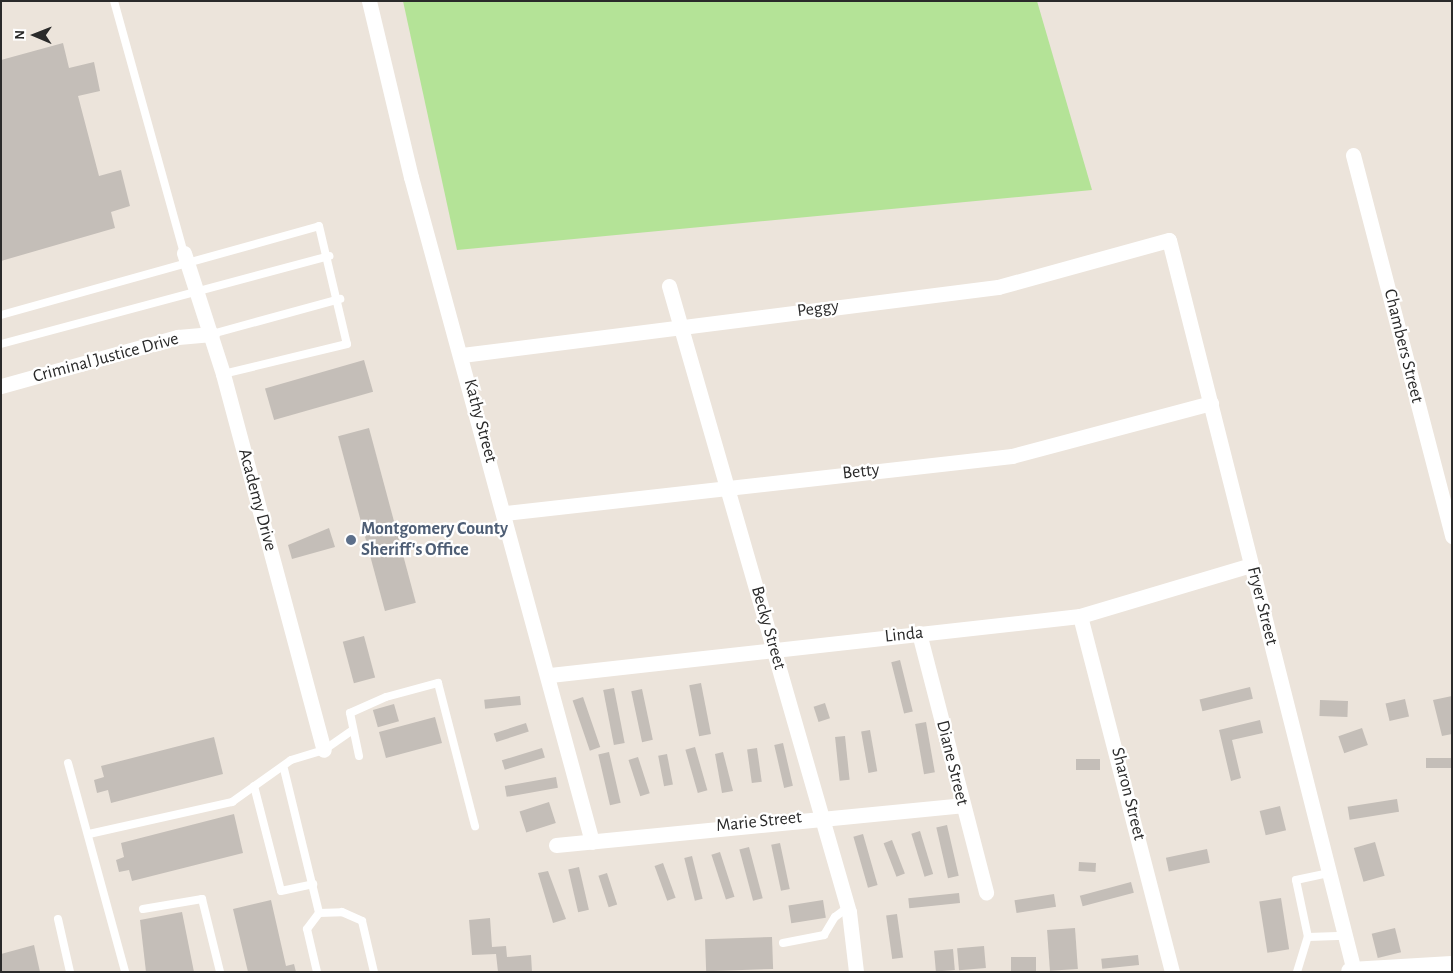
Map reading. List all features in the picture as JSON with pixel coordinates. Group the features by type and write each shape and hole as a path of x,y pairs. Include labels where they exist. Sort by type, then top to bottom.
{"street":[{"name":"Kathy Street","path":"369,1 411,177 550,676 592,842"},
{"name":"Chambers Street","path":"1353,155 1452,536"},
{"name":"Peggy","path":"462,355 998,287 1170,240"},
{"name":"Fryer Street","path":"1170,240 1345,936 1352,972"},
{"name":"Academy Drive","path":"187,258 212,334 324,750"},
{"name":"Becky Street","path":"670,286 679,326 728,487 819,816 847,908 856,972"},
{"name":"Criminal Justice Drive","path":"1,386 178,337 212,334"},
{"name":"Betty","path":"505,514 1012,456 1211,403"},
{"name":"Linda","path":"550,676 774,649 1080,616 1252,565"},
{"name":"Sharon Street","path":"1080,616 1172,972"},
{"name":"Diane Street","path":"919,633 986,892"},
{"name":"Marie Street","path":"556,845 819,816 962,805"},
{"path":"1352,972 1452,966"}],"lane":[{"path":"114,1 187,258"},
{"path":"1,315 187,258 319,226 340,299 347,344 223,374"},
{"path":"1,344 199,293 329,256"},
{"path":"212,334 340,299"},
{"path":"359,756 350,713 386,696 438,683 475,826"},
{"path":"89,834 232,802 254,786 284,769 291,760 324,750 353,730"},
{"path":"68,763 89,834 125,972"},
{"path":"284,769 319,913 307,929 317,972"},
{"path":"254,786 281,891 313,884"},
{"path":"1297,972 1308,937 1296,880 1329,872"},
{"path":"143,909 202,898 220,972"},
{"path":"783,943 824,935 835,917 847,908"},
{"path":"319,913 342,912 362,921 374,972"},
{"path":"58,920 70,972"},
{"path":"1308,937 1345,936"}],"green space":[{"path":"403,1 1037,1 1092,190 457,250"}],"building":[{"path":"63,43 69,68 94,62 100,91 78,96 99,176 121,170 130,206 111,212 115,228 1,261 1,60"},
{"path":"364,360 373,392 274,420 265,388"},
{"path":"369,428 416,603 385,611 338,436"},
{"path":"329,528 335,547 292,559 288,545"},
{"path":"364,636 375,678 354,683 343,642"},
{"path":"900,660 913,711 904,714 891,662"},
{"path":"701,683 711,734 699,736 689,685"},
{"path":"1250,687 1253,699 1202,711 1200,700"},
{"path":"614,688 625,743 614,745 603,690"},
{"path":"642,689 653,740 642,742 631,691"},
{"path":"520,696 521,705 485,709 484,700"},
{"path":"1452,696 1452,734 1442,736 1433,700"},
{"path":"583,697 600,747 590,751 573,701"},
{"path":"1405,699 1409,717 1390,721 1386,703"},
{"path":"1320,700 1348,701 1347,717 1319,716"},
{"path":"825,703 830,718 819,722 814,707"},
{"path":"394,704 399,721 378,727 373,710"},
{"path":"435,717 442,743 386,758 379,732"},
{"path":"1260,720 1263,733 1232,740 1241,778 1231,781 1219,730"},
{"path":"926,722 935,772 924,774 915,724"},
{"path":"526,723 529,732 496,742 494,734"},
{"path":"1362,728 1368,745 1344,753 1338,736"},
{"path":"870,730 877,771 868,773 861,732"},
{"path":"845,736 850,780 840,781 835,737"},
{"path":"214,737 223,774 111,803 108,790 97,793 94,780 104,777 101,766"},
{"path":"783,743 793,786 784,788 774,745"},
{"path":"695,747 707,790 698,793 685,750"},
{"path":"542,748 545,758 505,770 502,760"},
{"path":"757,748 762,782 752,783 747,749"},
{"path":"609,752 621,803 610,805 598,754"},
{"path":"723,752 733,791 722,793 715,754"},
{"path":"667,754 673,784 664,786 658,756"},
{"path":"638,757 650,793 640,796 628,760"},
{"path":"1426,758 1452,758 1452,768 1426,768"},
{"path":"1076,759 1100,759 1100,770 1076,770"},
{"path":"556,777 558,788 507,797 505,786"},
{"path":"1397,799 1399,812 1350,820 1348,807"},
{"path":"549,802 556,823 526,833 520,812"},
{"path":"1280,806 1286,830 1266,835 1260,811"},
{"path":"234,814 243,853 132,881 129,870 119,872 116,860 124,857 121,843"},
{"path":"947,825 959,876 948,878 936,827"},
{"path":"920,831 933,874 925,877 911,834"},
{"path":"863,834 878,885 868,888 853,837"},
{"path":"892,840 905,874 896,877 884,843"},
{"path":"1375,842 1385,876 1363,882 1354,848"},
{"path":"780,843 790,889 781,891 771,845"},
{"path":"749,847 763,898 753,901 739,850"},
{"path":"1207,849 1210,863 1169,871 1166,858"},
{"path":"720,852 735,897 726,899 711,855"},
{"path":"692,856 703,899 695,901 684,858"},
{"path":"1079,862 1096,863 1096,872 1079,871"},
{"path":"663,863 676,898 667,901 655,866"},
{"path":"579,867 589,910 578,912 568,869"},
{"path":"548,871 566,919 553,923 538,873"},
{"path":"607,873 617,904 609,907 598,876"},
{"path":"1131,882 1134,893 1083,906 1080,896"},
{"path":"959,893 960,903 909,908 908,898"},
{"path":"1054,894 1056,907 1017,913 1014,900"},
{"path":"1281,898 1289,949 1267,953 1259,901"},
{"path":"271,900 286,966 294,964 296,972 248,972 233,909"},
{"path":"823,900 826,918 791,923 788,905"},
{"path":"182,912 194,972 146,972 140,920"},
{"path":"897,914 903,958 892,959 886,916"},
{"path":"490,918 492,947 506,946 507,957 531,955 532,972 498,972 496,954 472,955 469,920"},
{"path":"1075,928 1078,969 1050,971 1047,930"},
{"path":"1395,928 1401,952 1378,958 1372,934"},
{"path":"772,937 773,969 706,971 705,939"},
{"path":"34,945 40,972 1,972 1,954"},
{"path":"984,946 986,968 959,970 957,948"},
{"path":"953,949 955,970 936,972 934,951"},
{"path":"1138,955 1139,965 1102,969 1101,959"},
{"path":"1011,957 1036,957 1036,972 1011,972"}],"place":[{"name":"Montgomery County Sheriff's Office","path":"351,540"}]}
